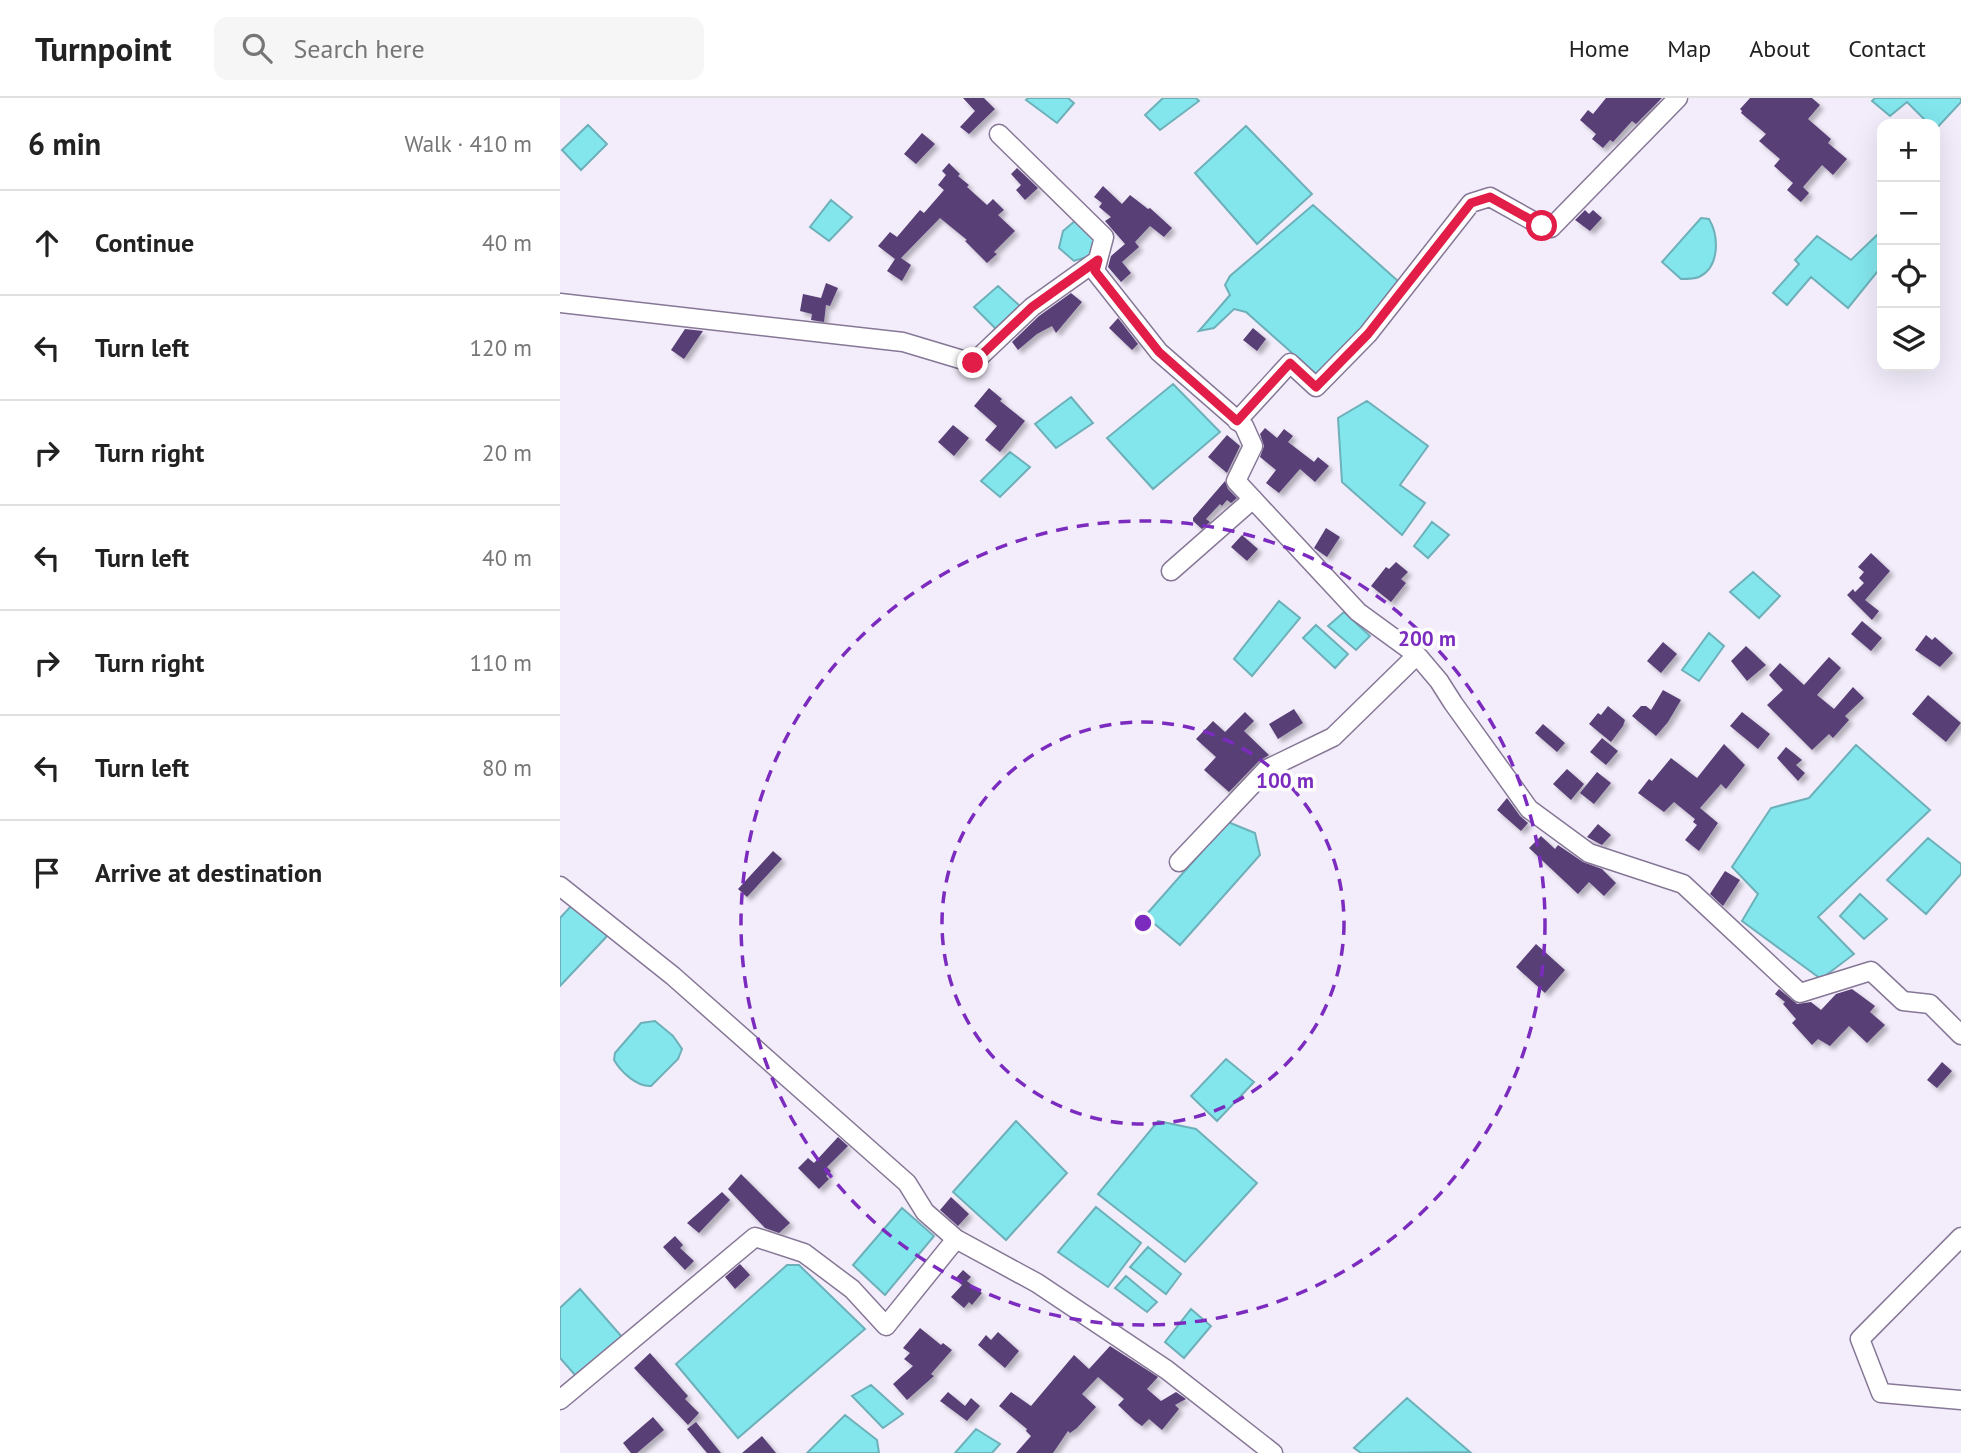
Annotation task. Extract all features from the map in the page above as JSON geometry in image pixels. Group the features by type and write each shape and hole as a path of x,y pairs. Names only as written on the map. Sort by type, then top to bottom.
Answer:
{"street":[{"path":"1237,421 1290,363 1316,387 1368,334 1471,203 1490,197 1542,226 1551,228 1678,98"},
{"path":"999,134 1104,237 1095,271 1159,352 1244,426 1252,446 1236,481 1358,612 1417,655 1439,681 1529,809 1588,853 1683,884 1800,992 1871,971 1903,1001 1930,1004 1961,1035"},
{"path":"560,303 904,342 973,363 1032,307 1098,260"},
{"path":"1171,571 1253,499"},
{"path":"1179,862 1267,769 1333,737 1417,655"},
{"path":"560,886 673,976 907,1183 925,1212 956,1239 1059,1297 1167,1370 1273,1453"},
{"path":"560,1400 755,1237 804,1253 852,1289 886,1326 956,1239"},
{"path":"1961,1237 1860,1339 1881,1393 1961,1400"}],"water":[{"path":"1068,98 1074,103 1057,123 1026,100"},
{"path":"1163,98 1196,98 1199,101 1160,130 1145,115"},
{"path":"1875,98 1961,98 1961,102 1940,125 1940,119 1924,119 1907,102 1890,116 1872,101"},
{"path":"588,125 607,144 581,170 562,150"},
{"path":"1246,126 1312,194 1257,244 1195,173"},
{"path":"831,200 852,217 829,241 810,227"},
{"path":"1313,205 1399,282 1376,318 1317,375 1246,312 1234,309 1214,328 1199,331 1230,295 1225,285 1230,276"},
{"path":"1701,218 1709,219 1715,234 1714,259 1706,272 1699,277 1681,279 1662,262"},
{"path":"1076,220 1097,238 1090,256 1074,261 1059,248 1063,231"},
{"path":"1877,235 1877,272 1848,308 1811,277 1787,305 1773,293 1799,264 1795,260 1817,236 1851,260"},
{"path":"998,286 1021,307 997,330 974,307"},
{"path":"1173,384 1220,432 1153,489 1107,438"},
{"path":"1071,397 1093,423 1056,448 1035,424"},
{"path":"1367,401 1428,446 1400,485 1425,503 1402,535 1342,482 1338,418"},
{"path":"1010,452 1030,467 1000,497 981,481"},
{"path":"1432,522 1449,535 1428,558 1414,546"},
{"path":"1753,572 1780,596 1759,618 1730,592"},
{"path":"1279,601 1300,618 1252,676 1234,659"},
{"path":"1344,612 1370,636 1356,650 1328,626"},
{"path":"1316,625 1348,654 1335,668 1303,638"},
{"path":"1709,633 1724,646 1699,681 1682,670"},
{"path":"1856,745 1930,810 1818,917 1854,954 1821,979 1742,921 1758,894 1732,867 1771,808 1809,798"},
{"path":"1228,822 1255,833 1260,855 1180,945 1145,916"},
{"path":"1928,838 1961,864 1961,874 1926,914 1887,880"},
{"path":"1860,894 1887,919 1864,939 1840,916"},
{"path":"572,905 609,934 560,986 560,918"},
{"path":"655,1021 673,1036 682,1049 678,1059 651,1086 646,1086 630,1078 614,1060 615,1053 641,1023"},
{"path":"1226,1059 1254,1082 1217,1121 1191,1096"},
{"path":"1016,1121 1067,1173 1006,1240 953,1192"},
{"path":"1158,1121 1196,1129 1257,1183 1185,1262 1098,1194"},
{"path":"1096,1207 1141,1243 1108,1287 1058,1252"},
{"path":"902,1208 934,1236 885,1295 853,1265"},
{"path":"1148,1247 1181,1274 1166,1294 1130,1267"},
{"path":"787,1265 799,1265 865,1329 738,1438 676,1364"},
{"path":"1126,1276 1157,1302 1147,1312 1115,1288"},
{"path":"580,1289 622,1337 576,1376 560,1358 560,1308"},
{"path":"1191,1309 1211,1326 1184,1358 1165,1342"},
{"path":"871,1385 903,1414 883,1428 852,1396"},
{"path":"1407,1398 1470,1452 1361,1453 1354,1448"},
{"path":"845,1415 877,1440 879,1453 807,1453"},
{"path":"976,1429 1000,1444 992,1453 955,1453"}],"building":[{"path":"963,98 984,98 995,109 969,134 960,127 975,111"},
{"path":"1606,98 1662,98 1636,124 1632,121 1613,142 1610,140 1603,148 1592,139 1596,134 1580,120 1588,110 1593,114"},
{"path":"1750,98 1812,98 1820,105 1808,119 1831,139 1828,143 1847,159 1833,175 1822,165 1803,187 1809,193 1801,202 1787,190 1793,183 1774,166 1780,159 1759,141 1766,134 1741,113 1740,109"},
{"path":"922,133 935,144 916,164 904,154"},
{"path":"949,163 969,185 967,187 987,205 993,199 1004,210 998,215 1015,231 987,263 965,241 967,240 940,218 901,258 911,265 902,281 887,271 895,259 878,246 890,232 897,237 920,210 924,213 944,190 938,185 946,175 942,171"},
{"path":"1017,168 1038,188 1025,200 1016,190 1021,185 1011,174"},
{"path":"1103,186 1122,204 1130,195 1150,208 1172,228 1164,237 1150,226 1135,242 1139,247 1122,262 1131,273 1121,282 1108,267 1111,256 1125,244 1105,221 1111,217 1099,207 1102,203 1094,197"},
{"path":"1585,210 1589,214 1593,210 1602,218 1590,231 1575,220"},
{"path":"826,283 838,288 830,306 826,305 824,322 811,320 812,314 800,311 803,294 821,298"},
{"path":"1071,293 1082,302 1056,333 1052,326 1037,334 1018,350 1012,342 1039,316"},
{"path":"1118,318 1138,344 1132,350 1109,328"},
{"path":"1253,328 1266,339 1257,351 1243,340"},
{"path":"685,329 703,331 684,359 671,350"},
{"path":"989,388 1002,399 1000,401 1025,421 1000,452 985,440 997,426 974,406"},
{"path":"953,425 969,438 954,456 938,442"},
{"path":"1265,428 1277,438 1284,429 1293,436 1288,442 1314,462 1318,457 1329,466 1315,482 1300,469 1279,493 1266,483 1276,470 1260,457 1264,446 1260,434"},
{"path":"1227,435 1240,446 1227,473 1208,457"},
{"path":"1225,481 1228,489 1237,498 1231,503 1227,500 1222,506 1220,504 1206,519 1210,522 1202,529 1193,518"},
{"path":"1326,528 1340,537 1327,557 1314,548"},
{"path":"1242,535 1258,549 1247,561 1231,547"},
{"path":"1871,553 1890,571 1865,600 1879,611 1872,620 1847,595 1853,589 1855,592 1864,583 1859,578 1864,572 1858,567"},
{"path":"1396,562 1408,572 1401,579 1406,583 1391,602 1371,586 1386,567 1389,569"},
{"path":"1862,621 1882,638 1871,651 1851,634"},
{"path":"1926,635 1932,640 1935,637 1953,653 1940,667 1915,650"},
{"path":"1663,642 1677,654 1661,673 1647,661"},
{"path":"1746,646 1766,665 1747,681 1731,661"},
{"path":"1829,657 1841,668 1817,695 1834,709 1853,687 1864,698 1845,716 1849,720 1833,738 1829,734 1812,750 1767,705 1783,690 1769,675 1780,663 1804,685"},
{"path":"1663,690 1681,700 1656,736 1632,716 1641,706 1651,710"},
{"path":"1928,695 1961,723 1946,742 1912,714"},
{"path":"1608,706 1625,720 1611,742 1589,724"},
{"path":"1294,709 1303,723 1278,739 1269,724"},
{"path":"1245,712 1254,721 1244,731 1269,755 1259,761 1229,792 1204,770 1216,757 1196,739 1213,721 1225,732"},
{"path":"1742,712 1770,734 1758,749 1730,726"},
{"path":"1543,724 1565,743 1557,752 1535,733"},
{"path":"1602,738 1618,751 1606,765 1590,752"},
{"path":"1724,744 1745,765 1726,789 1721,784 1700,808 1718,823 1699,851 1685,840 1697,825 1693,822 1695,819 1674,802 1664,812 1638,793 1671,758 1697,778"},
{"path":"1786,747 1802,760 1796,765 1805,773 1798,781 1777,758"},
{"path":"1567,769 1584,784 1571,800 1553,784"},
{"path":"1597,772 1611,783 1594,804 1580,793"},
{"path":"1507,798 1528,823 1521,831 1497,810"},
{"path":"1598,824 1611,835 1602,845 1587,837"},
{"path":"1541,836 1555,849 1558,845 1583,862 1602,869 1616,883 1604,896 1589,882 1578,894 1529,848"},
{"path":"773,851 782,859 747,897 738,889"},
{"path":"1725,871 1740,880 1723,906 1710,894"},
{"path":"1536,944 1565,970 1545,993 1516,967"},
{"path":"1779,989 1797,1004 1811,1002 1821,1010 1836,994 1852,989 1875,1006 1870,1012 1885,1025 1867,1043 1849,1026 1830,1046 1818,1039 1812,1045 1792,1023 1796,1019 1783,1004 1785,1002 1775,994"},
{"path":"1942,1062 1952,1071 1937,1088 1927,1080"},
{"path":"838,1137 848,1146 827,1167 831,1171 826,1176 829,1179 819,1189 798,1168 808,1158 814,1163"},
{"path":"741,1174 790,1223 779,1233 765,1228 728,1189"},
{"path":"722,1192 730,1200 699,1233 687,1223"},
{"path":"951,1197 969,1214 958,1226 940,1210"},
{"path":"675,1236 683,1245 680,1248 694,1261 685,1270 663,1247"},
{"path":"740,1264 750,1275 735,1289 725,1277"},
{"path":"963,1270 971,1277 967,1281 982,1293 972,1305 969,1302 964,1308 951,1297 962,1285 955,1279"},
{"path":"920,1328 941,1345 943,1343 952,1350 931,1374 934,1376 907,1400 893,1384 913,1366 904,1359 910,1353 903,1348"},
{"path":"998,1332 1019,1351 1005,1368 978,1345 986,1335 991,1340"},
{"path":"1110,1346 1158,1377 1147,1389 1161,1401 1176,1392 1186,1399 1175,1405 1179,1409 1162,1430 1149,1419 1142,1426 1135,1421 1118,1405 1124,1399 1098,1377 1082,1394 1096,1407 1077,1428 1070,1433 1068,1431 1053,1453 1016,1453 1031,1436 1027,1429 999,1406 1011,1392 1031,1406 1074,1355 1089,1369"},
{"path":"650,1353 688,1396 685,1399 699,1413 688,1425 634,1368"},
{"path":"948,1392 965,1406 971,1398 980,1406 967,1421 940,1401"},
{"path":"653,1417 664,1430 637,1453 631,1453 623,1443"},
{"path":"696,1422 721,1453 707,1453 687,1429"},
{"path":"762,1436 776,1453 742,1453"}],"route":[{"path":"973,363 1032,307 1098,260 1095,271 1159,352 1237,421 1290,363 1316,387 1368,334 1471,203 1490,197 1542,226"}]}
